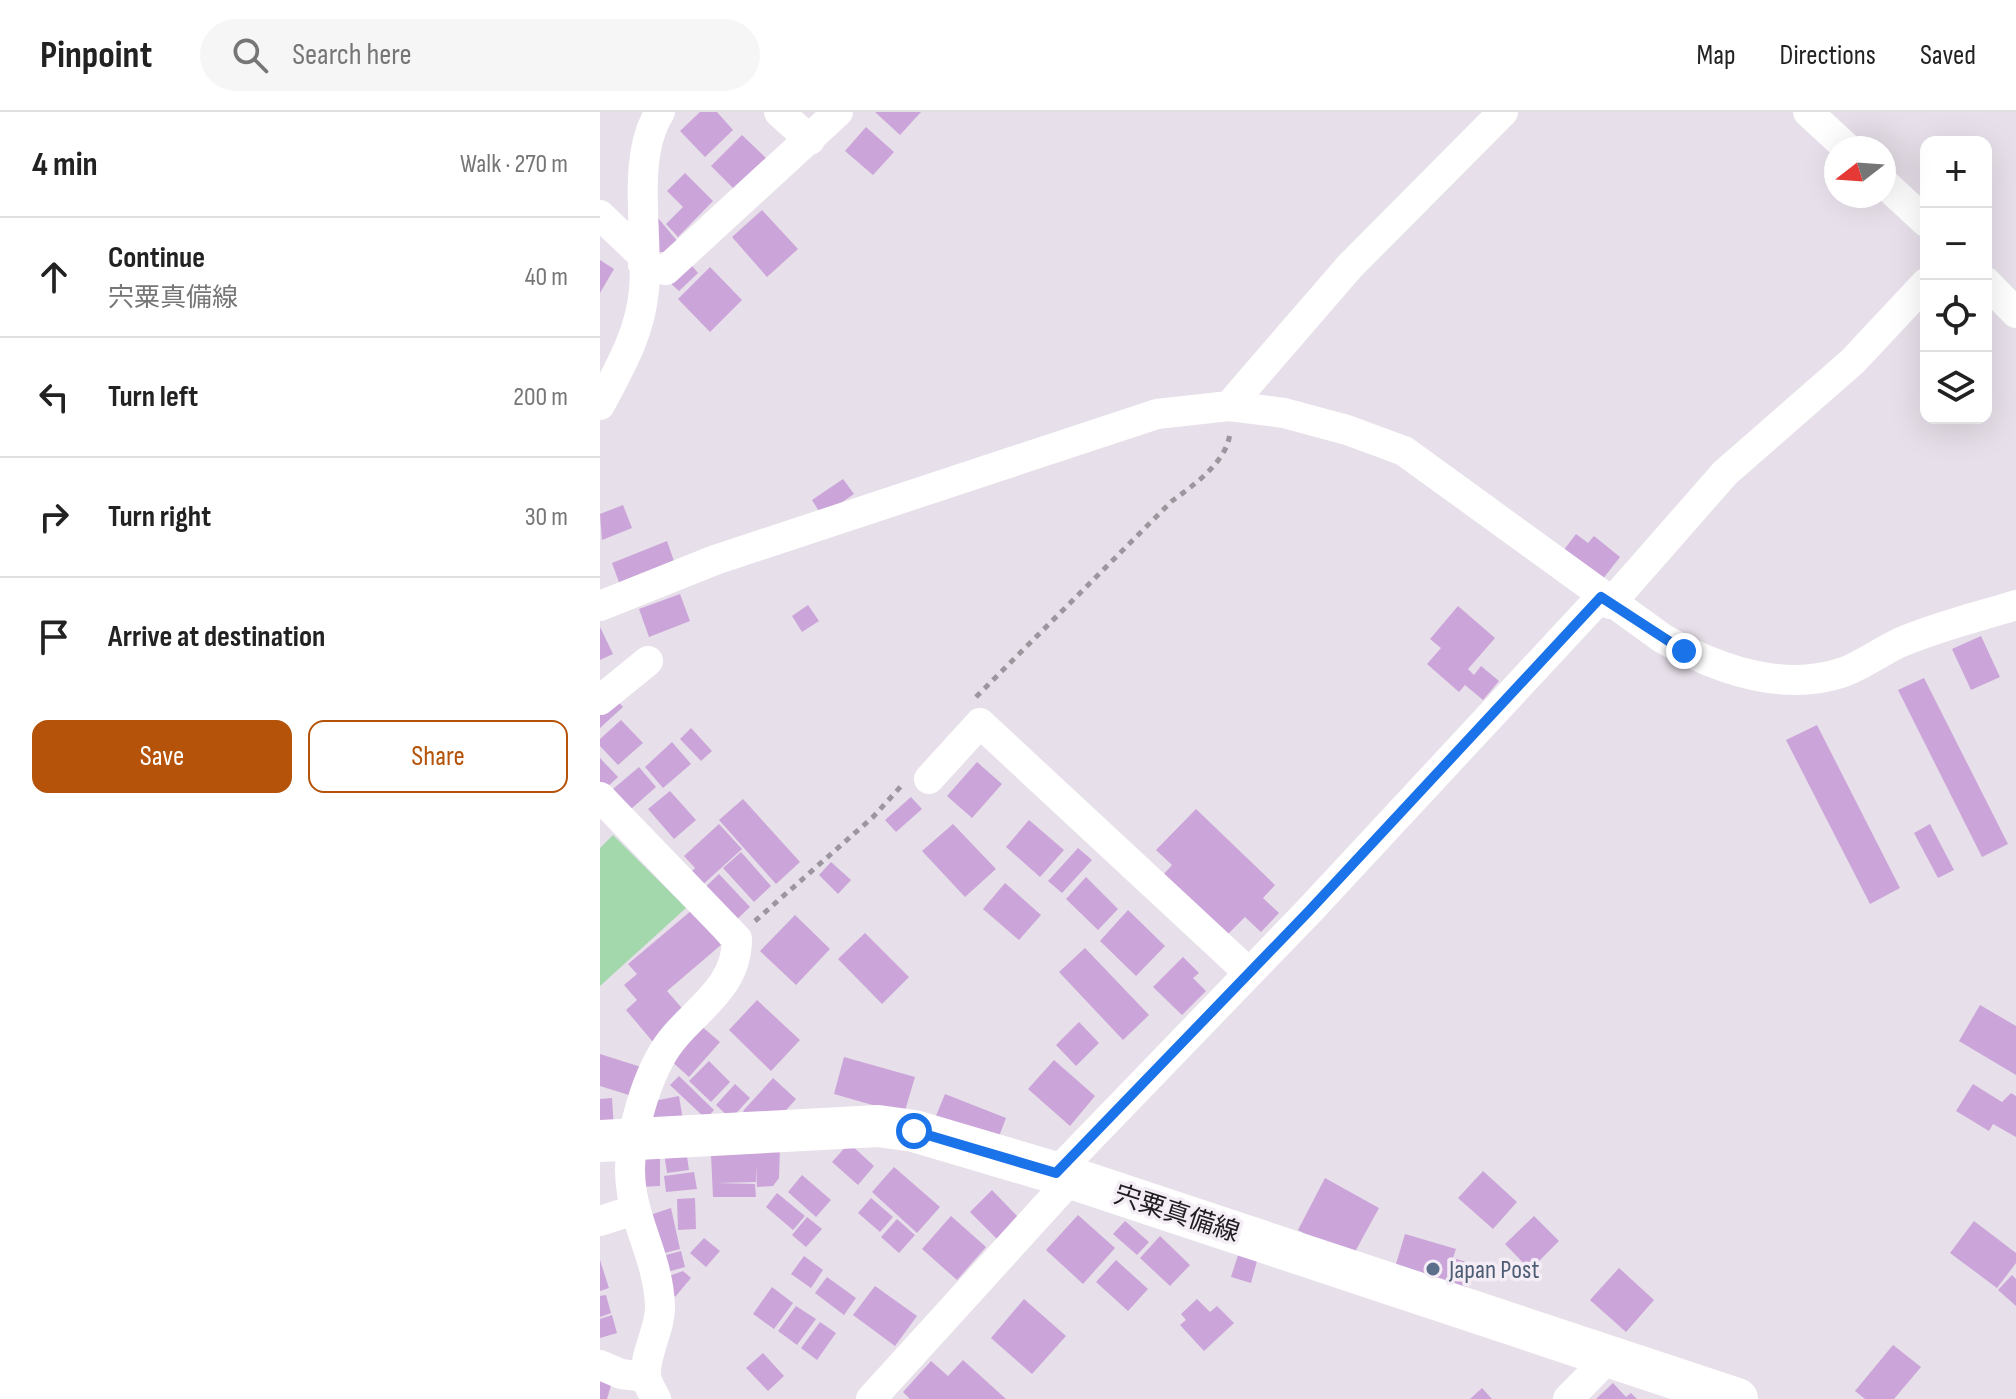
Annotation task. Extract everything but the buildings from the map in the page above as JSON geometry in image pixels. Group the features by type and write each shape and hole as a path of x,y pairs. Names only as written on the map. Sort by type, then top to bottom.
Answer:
{"main road":[{"name":"宍粟真備線","path":"616,1141 878,1126 914,1131 1064,1176 1737,1399"}],"street":[{"path":"600,405 636,337 644,288 644,159 649,132 660,112"},
{"path":"779,112 810,140"},
{"path":"600,215 643,260 666,270 838,112"},
{"path":"1229,412 1350,266 1503,112"},
{"path":"1808,112 1834,136"},
{"path":"1896,194 1920,216"},
{"path":"1992,288 2016,313"},
{"path":"871,1399 1064,1176 1248,972 1725,473 1853,361 1920,289"},
{"path":"600,606 715,560 1157,414 1229,412 1284,413 1347,430 1404,451 1599,603 1684,651 1743,672 1786,681 1807,681 1847,671 1900,643 2016,605"},
{"path":"600,700 648,661"},
{"path":"918,780 980,723 1248,972"},
{"path":"600,797 737,939 737,957 730,974 707,1006 660,1056 616,1141 657,1280 660,1308 651,1388 600,1365"},
{"path":"600,1221 634,1210"},
{"path":"1568,1399 1609,1357"}],"path":[{"path":"973,700 1024,646 1218,459 1229,446 1229,412"},
{"path":"737,939 775,901 918,780"}],"green space":[{"path":"613,835 686,908 600,986 600,848"}],"place":[{"name":"Japan Post","path":"1433,1269"}],"route":[{"path":"914,1131 1056,1173 1309,911 1601,597 1684,651"}]}
